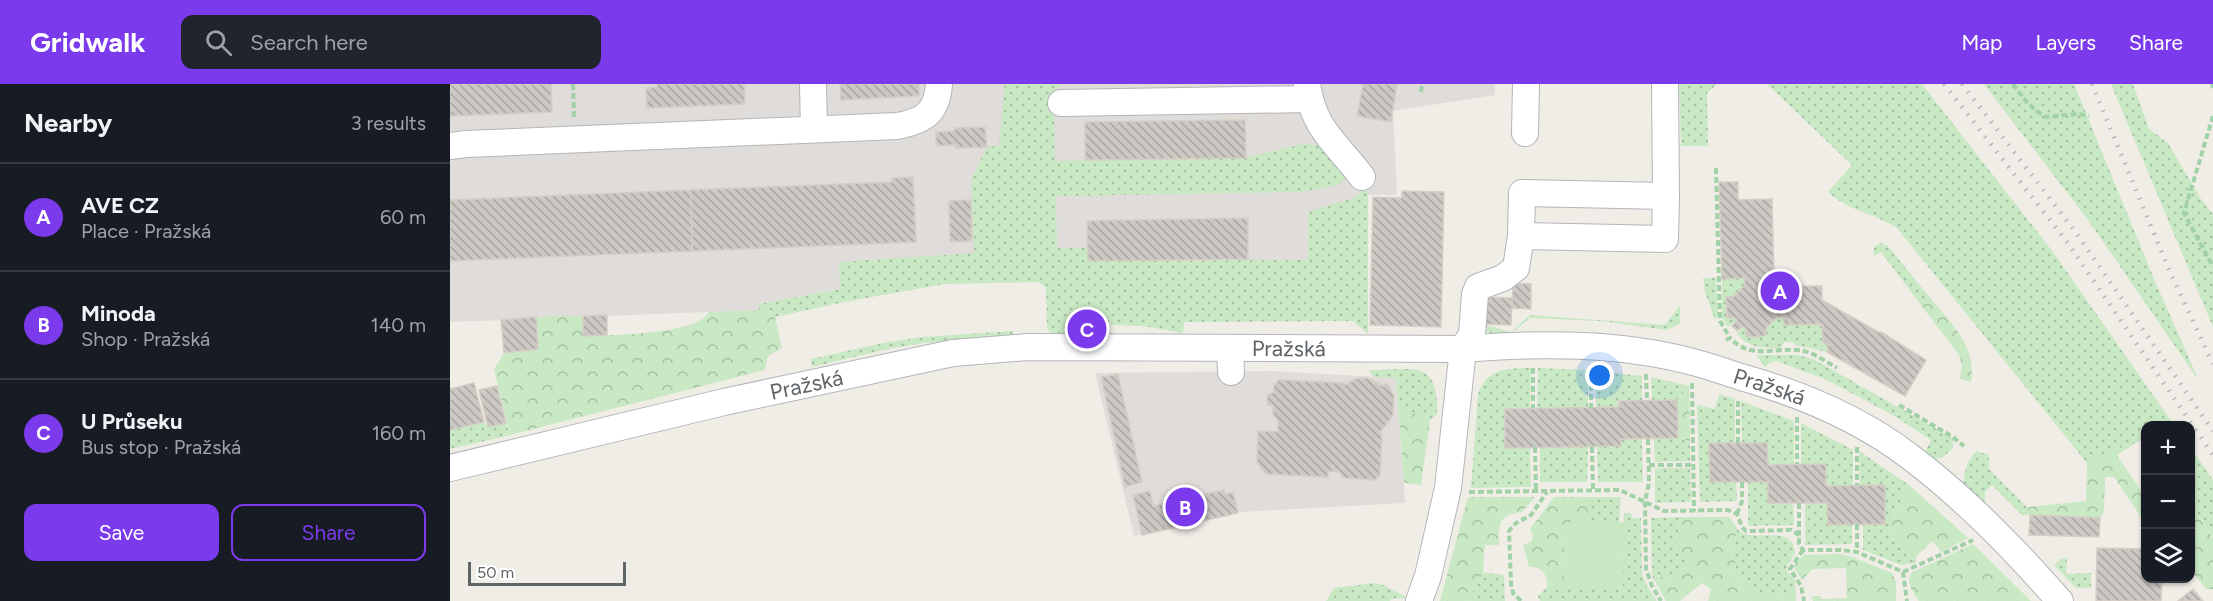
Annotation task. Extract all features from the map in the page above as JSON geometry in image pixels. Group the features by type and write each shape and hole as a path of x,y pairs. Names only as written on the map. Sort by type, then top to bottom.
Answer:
{"street":[{"path":"813,84 814,129"},
{"path":"450,146 575,138 897,126 923,118 932,109 937,99 939,84"},
{"path":"1526,84 1526,134"},
{"path":"1521,236 1665,239 1665,84"},
{"path":"1061,103 1308,91 1317,122 1362,177"},
{"path":"1419,601 1428,576 1448,488 1462,349 1472,334 1476,290 1478,287 1503,278 1516,268 1521,236 1522,193 1666,196"},
{"name":"Pražská","path":"450,468 724,402 953,353 1028,347 1230,360 1522,345 1566,345 1617,349 1695,362 1786,390 1829,408 1869,429 1909,455 1992,528 2060,601"}],"path":[{"path":"573,84 575,138"},
{"path":"1421,92 1422,84"},
{"path":"2013,84 2028,104 2045,117 2078,114 2090,116"},
{"path":"2213,116 2184,213 2213,267"},
{"path":"1716,168 1720,321 1728,339 1745,350 1800,350 1837,368"},
{"path":"1533,365 1533,408"},
{"path":"1591,366 1591,408"},
{"path":"1646,373 1647,400"},
{"path":"1692,382 1694,511"},
{"path":"1738,394 1738,443"},
{"path":"1899,405 1964,446"},
{"path":"1797,417 1797,464"},
{"path":"1648,439 1649,483 1645,501 1647,569 1652,586 1662,601"},
{"path":"1535,447 1536,491"},
{"path":"1592,447 1593,490"},
{"path":"1857,447 1857,485"},
{"path":"1649,465 1693,465"},
{"path":"1742,482 1742,501 1737,514 1746,531 1791,530 1799,535"},
{"path":"1465,492 1620,490 1664,511 1728,510 1737,514"},
{"path":"1521,601 1513,593 1511,584 1509,531 1516,523 1531,515 1547,491"},
{"path":"1799,503 1799,544 1803,550"},
{"path":"1857,524 1857,552"},
{"path":"1803,550 1857,552 1903,572 1973,540"},
{"path":"1803,550 1790,569 1801,586 1804,601"},
{"path":"1903,572 1907,601"}],"shaded area":[{"path":"450,84 1495,84 1495,95 1393,111 1397,195 1368,195 1368,277 932,271 759,304 759,310 450,322"},
{"path":"1268,371 1396,378 1405,503 1240,512 1134,536 1095,373"}],"green space":[{"path":"1005,84 1061,84 1054,94 1055,161 1246,158 1303,144 1326,146 1349,178 1337,185 1300,192 1056,196 1057,248 1087,248 1088,261 1308,260 1308,212 1354,198 1364,188 1368,195 1368,334 1353,321 1184,322 1183,333 1143,326 1096,322 1095,326 1081,325 1080,332 1058,336 1047,329 1046,288 1038,282 944,284 775,317 759,310 759,304 840,289 839,262 974,253 971,180 987,147 999,146"},
{"path":"1679,84 1717,84 1707,93 1708,146 1681,146"},
{"path":"1767,84 1922,84 2053,252 2171,421 2141,421 2141,439 2087,463 1897,228 1844,204 1828,192 1852,165"},
{"path":"1984,84 2074,84 2154,279 2199,381 2091,224"},
{"path":"2111,84 2133,84 2149,129 2168,143 2201,199 2213,214 2213,327"},
{"path":"1880,243 1887,245 1931,299 1921,305 1881,252 1874,256 1874,247"},
{"path":"1703,278 1716,278 1718,315 1715,320 1705,292"},
{"path":"1744,278 1745,285 1733,297 1726,298 1727,317 1734,317 1737,320 1728,327 1722,318 1722,279"},
{"path":"1931,299 1967,347 1972,369 1971,382 1960,379 1962,366 1959,355 1921,305"},
{"path":"1680,305 1680,324 1666,330 1601,321 1530,318 1510,333 1500,335 1486,332 1482,324 1511,332 1530,315 1665,325"},
{"path":"759,310 775,317 782,348 768,356 765,370 510,435 494,369 504,353 538,349 536,317 583,316 584,336 596,336 671,329 701,320 709,312"},
{"path":"1777,317 1822,324 1828,345 1827,352 1795,345 1793,342 1784,342 1781,348 1757,347 1747,343 1737,334 1743,326 1746,329 1746,336 1766,335 1766,328"},
{"path":"1013,331 1013,339 924,343 812,367 811,359 883,343 922,337"},
{"path":"1756,355 1798,355 1815,360 1954,439 1952,449 1942,458 1931,459 1925,452 1931,440 1893,415 1827,380 1777,361 1765,367"},
{"path":"1531,368 1530,408 1505,409 1505,448 1530,447 1531,487 1471,488 1478,395 1481,386 1498,372"},
{"path":"1538,368 1588,370 1588,408 1537,408"},
{"path":"1410,369 1428,375 1436,396 1437,414 1430,420 1398,406 1396,378 1373,377 1369,370"},
{"path":"1595,371 1642,376 1642,400 1619,401 1619,407 1596,408"},
{"path":"1651,377 1689,386 1677,400 1652,400"},
{"path":"1689,386 1690,441 1678,438 1677,400"},
{"path":"1719,394 1735,399 1735,443 1709,443 1710,482 1736,482 1737,501 1700,502 1697,405 1715,409"},
{"path":"1741,401 1794,421 1794,464 1768,465 1767,443 1742,443"},
{"path":"1398,406 1430,420 1421,485 1404,483"},
{"path":"484,422 488,427 506,423 510,435 450,449 450,430"},
{"path":"1801,423 1853,450 1853,485 1826,486 1826,464 1801,464"},
{"path":"1678,438 1690,441 1690,461 1655,462 1654,439"},
{"path":"1621,439 1642,439 1643,482 1598,482 1597,446 1620,446"},
{"path":"2141,439 2117,455 2141,491 2141,517 2114,477 2105,477 2104,512 2100,518 2030,515 2027,507 2086,501 2087,463"},
{"path":"1540,447 1588,447 1587,482 1540,482"},
{"path":"1859,451 1909,485 1892,519 1890,537 1915,563 1901,565 1863,550 1863,524 1885,524 1885,486 1860,485"},
{"path":"1977,451 1989,455 1989,469 2027,507 2030,515 2022,515 1992,485 1985,492 1985,508 1964,485 1967,466"},
{"path":"2195,454 2213,480 2213,537 2195,511"},
{"path":"1655,468 1690,468 1691,502 1655,503"},
{"path":"1748,482 1768,482 1769,503 1793,503 1794,525 1748,526"},
{"path":"1909,485 1968,538 1941,552 1933,541 1917,555 1915,563 1890,537 1892,519"},
{"path":"1468,497 1535,497 1522,512 1508,515 1501,521 1499,545 1485,545 1483,573 1468,601 1440,601"},
{"path":"1554,497 1588,497 1588,522 1565,522 1564,587 1547,587 1546,578 1541,569 1529,567 1523,545 1531,542 1533,535 1530,529"},
{"path":"1588,497 1621,497 1619,522 1588,522"},
{"path":"1805,503 1827,503 1828,524 1852,524 1852,544 1805,545"},
{"path":"2195,511 2213,538 2213,589 2206,589 2195,575"},
{"path":"1624,513 1631,513 1632,518 1641,518 1642,574 1657,601 1540,601 1538,596 1547,587 1623,587"},
{"path":"1680,517 1676,548 1688,562 1679,578 1652,576 1651,518"},
{"path":"1680,517 1729,517 1737,528 1732,558 1736,563 1735,576 1751,592 1796,596 1796,601 1708,601 1711,589 1702,583 1680,601 1666,601 1652,576 1679,578 1688,562 1676,548"},
{"path":"1565,522 1624,522 1623,587 1564,587"},
{"path":"1737,528 1752,535 1780,536 1793,543 1795,553 1786,570 1795,580 1796,596 1751,592 1735,575 1736,563 1732,558"},
{"path":"1973,544 2031,601 1919,601 1912,591 1909,580 1912,572"},
{"path":"1804,555 1850,556 1892,573 1896,582 1896,601 1813,601 1812,596 1821,596 1821,599 1847,598 1846,568 1812,569 1802,580 1793,566"},
{"path":"2067,558 2066,574 2091,573 2091,588 2076,588 2054,565 2061,559"},
{"path":"1483,573 1504,576 1505,601 1468,601"},
{"path":"1374,583 1383,585 1408,598 1391,599 1390,601 1326,601 1334,588"}],"building":[{"path":"450,84 551,84 552,112 450,116"},
{"path":"657,84 744,84 745,104 647,108 646,88 657,87"},
{"path":"840,84 919,84 919,96 841,100"},
{"path":"1363,84 1397,84 1391,122 1357,116"},
{"path":"1245,120 1246,158 1085,160 1085,122"},
{"path":"985,127 987,147 936,146 936,132 954,131 955,128"},
{"path":"913,177 916,242 692,251 691,190 892,182 892,178"},
{"path":"1719,182 1738,182 1738,200 1772,199 1774,278 1784,286 1822,286 1822,300 1926,360 1905,396 1827,352 1828,345 1823,342 1822,324 1784,325 1784,317 1777,317 1766,328 1766,335 1758,337 1746,336 1746,329 1743,326 1737,331 1732,326 1737,320 1734,317 1727,318 1726,297 1733,297 1745,285 1744,278 1722,279"},
{"path":"691,190 692,251 450,261 450,200"},
{"path":"1402,191 1444,192 1441,327 1370,325 1373,197 1402,198"},
{"path":"971,200 972,241 950,242 949,201"},
{"path":"1248,218 1248,259 1088,261 1087,221"},
{"path":"1513,283 1531,284 1531,309 1512,308"},
{"path":"1486,297 1512,298 1511,325 1485,324"},
{"path":"607,315 607,335 583,336 583,316"},
{"path":"536,317 538,349 504,353 501,320"},
{"path":"1118,374 1142,482 1125,487 1101,377"},
{"path":"1367,378 1383,386 1387,383 1394,396 1393,416 1380,432 1382,435 1380,475 1375,480 1344,478 1339,472 1328,471 1328,477 1266,474 1257,463 1258,431 1278,432 1278,420 1273,415 1273,406 1268,405 1267,401 1268,395 1274,392 1274,385 1279,380 1343,383 1345,385 1355,379"},
{"path":"474,383 484,422 450,430 450,389"},
{"path":"497,386 506,423 488,427 479,390"},
{"path":"1677,400 1678,438 1621,439 1621,446 1505,448 1505,409 1619,407 1619,401"},
{"path":"1709,443 1767,443 1768,465 1826,464 1826,486 1885,485 1885,524 1828,525 1827,503 1768,503 1768,482 1710,482"},
{"path":"1224,490 1225,494 1233,492 1238,513 1142,535 1133,495 1150,491 1153,506"},
{"path":"2030,515 2100,518 2099,537 2029,535"},
{"path":"2097,548 2141,549 2141,583 2162,583 2161,601 2096,601"},
{"path":"2193,589 2203,601 2178,601"}],"railway":[{"path":"1944,84 2067,242 2213,455"},
{"path":"1962,84 2077,234 2213,431"},
{"path":"2092,84 2170,272 2213,364"}],"place":[{"name":"AVE CZ","path":"1780,291"},
{"name":"U Průseku","path":"1087,329"},
{"name":"Minoda","path":"1185,507"}]}
